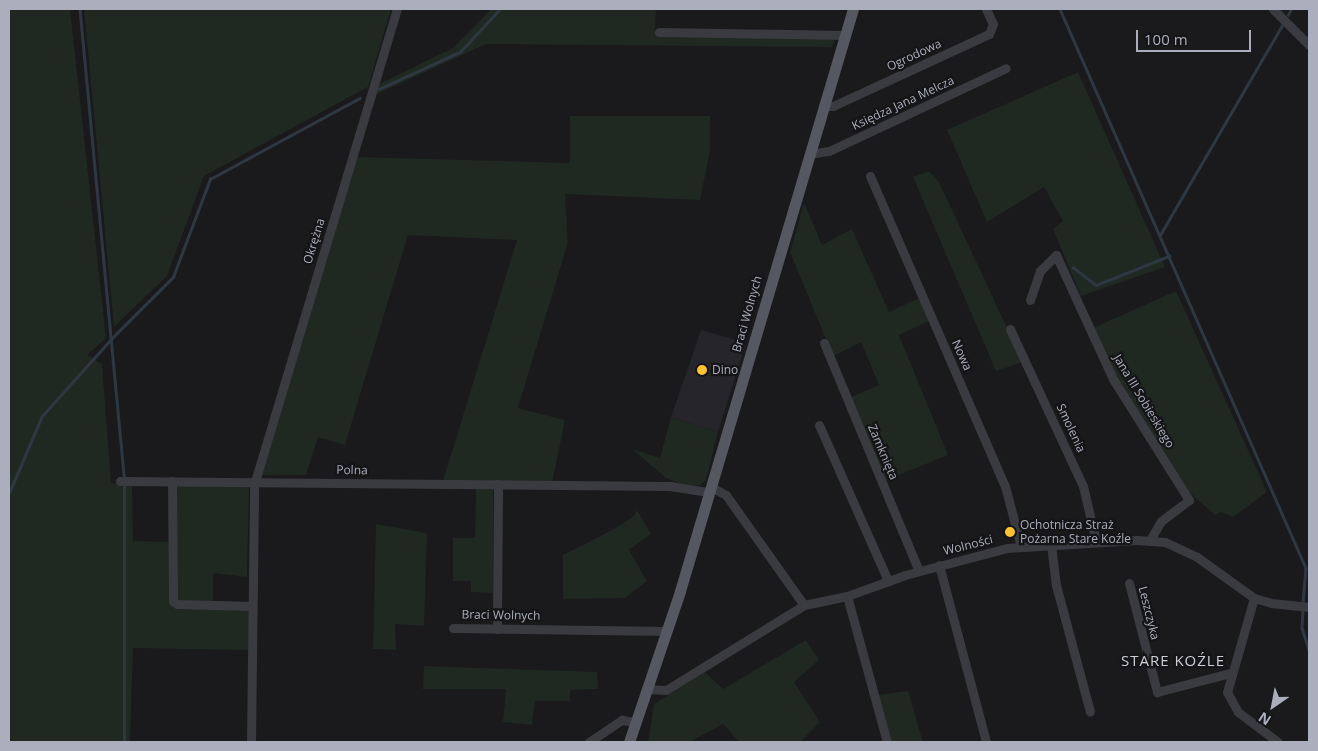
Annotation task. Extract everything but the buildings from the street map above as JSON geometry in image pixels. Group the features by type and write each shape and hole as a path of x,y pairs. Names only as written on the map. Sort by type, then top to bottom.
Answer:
{"main road":[{"name":"Braci Wolnych","path":"629,742 667,631 853,9"}],"street":[{"name":"Okrężna","path":"256,480 397,9"},
{"name":"Ogrodowa","path":"823,106 833,106 988,34 993,24 986,9"},
{"path":"1273,9 1309,45"},
{"path":"659,32 845,35"},
{"name":"Księdza Jana Melcza","path":"809,154 828,151 1006,68"},
{"name":"Nowa","path":"870,176 1005,486 1022,547"},
{"name":"Jana III Sobieskiego","path":"1030,300 1040,272 1056,255 1113,379 1189,500 1161,521 1150,540"},
{"name":"Smolenia","path":"1010,329 1083,486 1096,542"},
{"name":"Zamknięta","path":"824,342 919,571"},
{"path":"819,426 888,581"},
{"name":"Polna","path":"123,481 256,480 670,486 710,490"},
{"path":"250,742 256,480"},
{"path":"172,481 173,601 177,604 252,606"},
{"path":"497,629 498,484"},
{"path":"710,490 726,495 804,605"},
{"name":"Wolności","path":"646,690 666,690 804,605 847,596 939,565 1022,547 1150,540 1165,542 1197,557 1254,598 1298,608 1309,607"},
{"path":"1051,545 1056,586 1090,712"},
{"path":"939,565 986,742"},
{"name":"Leszczyka","path":"1129,583 1157,692 1230,674"},
{"path":"847,596 887,742"},
{"path":"1254,598 1230,674 1227,692 1234,708 1257,729 1278,742"},
{"name":"Braci Wolnych","path":"453,628 667,631"},
{"path":"589,742 622,720 635,722"}],"shaded area":[{"path":"9,9 70,9 106,338 87,355 102,364 111,483 132,485 133,541 170,542 170,602 250,608 248,650 133,648 130,742 9,742"},
{"path":"84,9 391,9 368,87 204,176 167,276 114,327"},
{"path":"491,9 656,9 655,34 835,37 832,47 486,44 375,95 377,85 453,48"},
{"path":"1078,72 1165,267 1081,296 1053,229 1063,221 1044,187 987,222 947,130"},
{"path":"570,116 710,116 710,151 700,200 565,194 568,242 518,408 565,420 552,483 443,481 517,240 408,235 345,445 318,437 306,475 262,475 357,157 570,163"},
{"path":"929,171 939,182 1023,362 996,371 913,177"},
{"path":"804,203 822,245 852,229 889,312 919,298 929,321 899,335 948,455 886,480 851,397 879,385 861,342 833,356 790,252"},
{"path":"1176,291 1267,492 1233,517 1221,512 1215,515 1189,492 1117,377 1093,328"},
{"path":"701,330 746,343 718,432 671,417"},
{"path":"671,417 718,432 706,480 700,485 687,486 666,478 632,449 660,458"},
{"path":"177,484 244,485 249,488 247,577 213,573 213,602 177,600"},
{"path":"476,488 493,488 493,593 471,592 471,581 453,581 453,538 475,538"},
{"path":"637,510 651,534 629,550 647,581 625,598 563,599 563,555 616,528 634,516"},
{"path":"376,524 427,533 424,626 395,624 396,650 373,649"},
{"path":"806,640 819,660 794,682 820,722 800,742 739,742 723,724 689,742 648,742 654,704 705,672 723,689"},
{"path":"424,666 597,672 598,689 570,690 570,701 535,701 532,725 503,722 506,689 423,689"},
{"path":"908,691 923,742 892,742 878,695"}],"waterway":[{"path":"80,9 124,478"},
{"path":"379,89 460,52 500,9"},
{"path":"1060,9 1306,568 1303,603"},
{"path":"1288,15 1291,9"},
{"path":"1160,235 1282,25"},
{"path":"9,493 42,416 111,339 173,277 210,179 360,98"},
{"path":"1073,267 1096,285 1169,256"},
{"path":"124,484 124,742"},
{"path":"1303,609 1302,628 1309,649"}],"place":[{"name":"Dino","path":"702,370"},
{"name":"Ochotnicza Straż Pożarna Stare Koźle","path":"1010,532"}],"district":[{"name":"STARE KOŹLE","path":"1173,661"}]}
